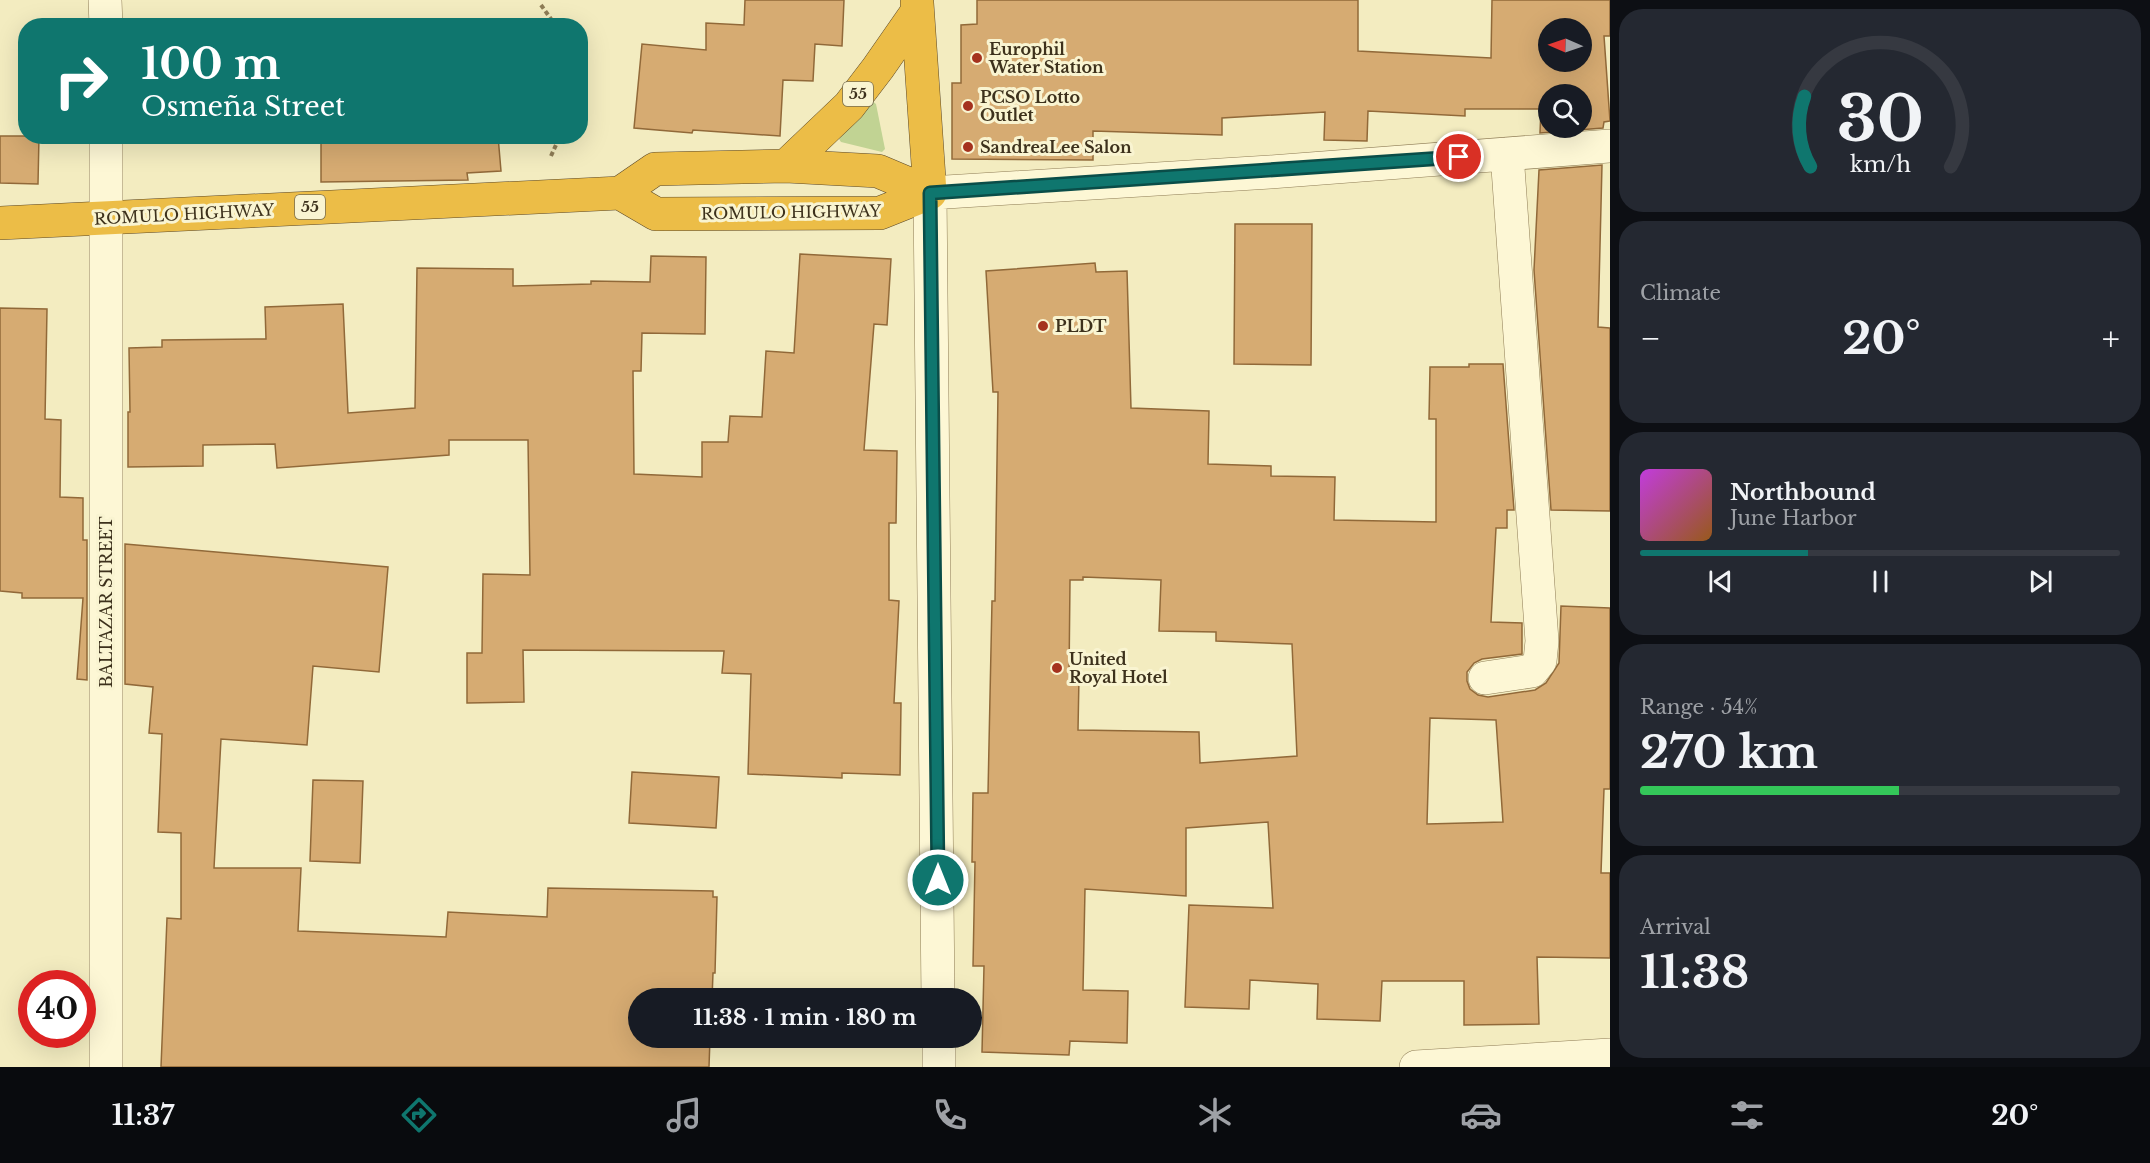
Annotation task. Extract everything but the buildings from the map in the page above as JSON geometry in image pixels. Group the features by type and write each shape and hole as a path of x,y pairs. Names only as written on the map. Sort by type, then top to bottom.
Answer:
{"highway":[{"name":"55","path":"786,166 849,106 878,69 917,6"},
{"name":"55","path":"917,6 930,193"},
{"path":"620,193 655,170 786,166 878,171 930,193"},
{"name":"ROMULO HIGHWAY","path":"0,223 620,193 656,214 880,213 930,193"}],"street":[{"path":"105,0 106,18"},
{"name":"BALTAZAR STREET","path":"106,144 106,1067"},
{"path":"938,988 930,193 1610,146"},
{"path":"1485,678 1532,671 1540,662 1542,641 1507,154"},
{"path":"939,1048 939,1067"},
{"path":"1416,1067 1610,1055"}],"path":[{"path":"541,5 550,18"}],"green space":[{"path":"872,101 876,104 885,149 882,152 841,142 839,139"}],"place":[{"name":"Europhil Water Station","path":"977,58"},
{"name":"PCSO Lotto Outlet","path":"968,106"},
{"name":"SandreaLee Salon","path":"968,147"},
{"name":"PLDT","path":"1043,326"},
{"name":"United Royal Hotel","path":"1057,668"}],"route":[{"path":"938,880 930,193 1459,157"}]}
